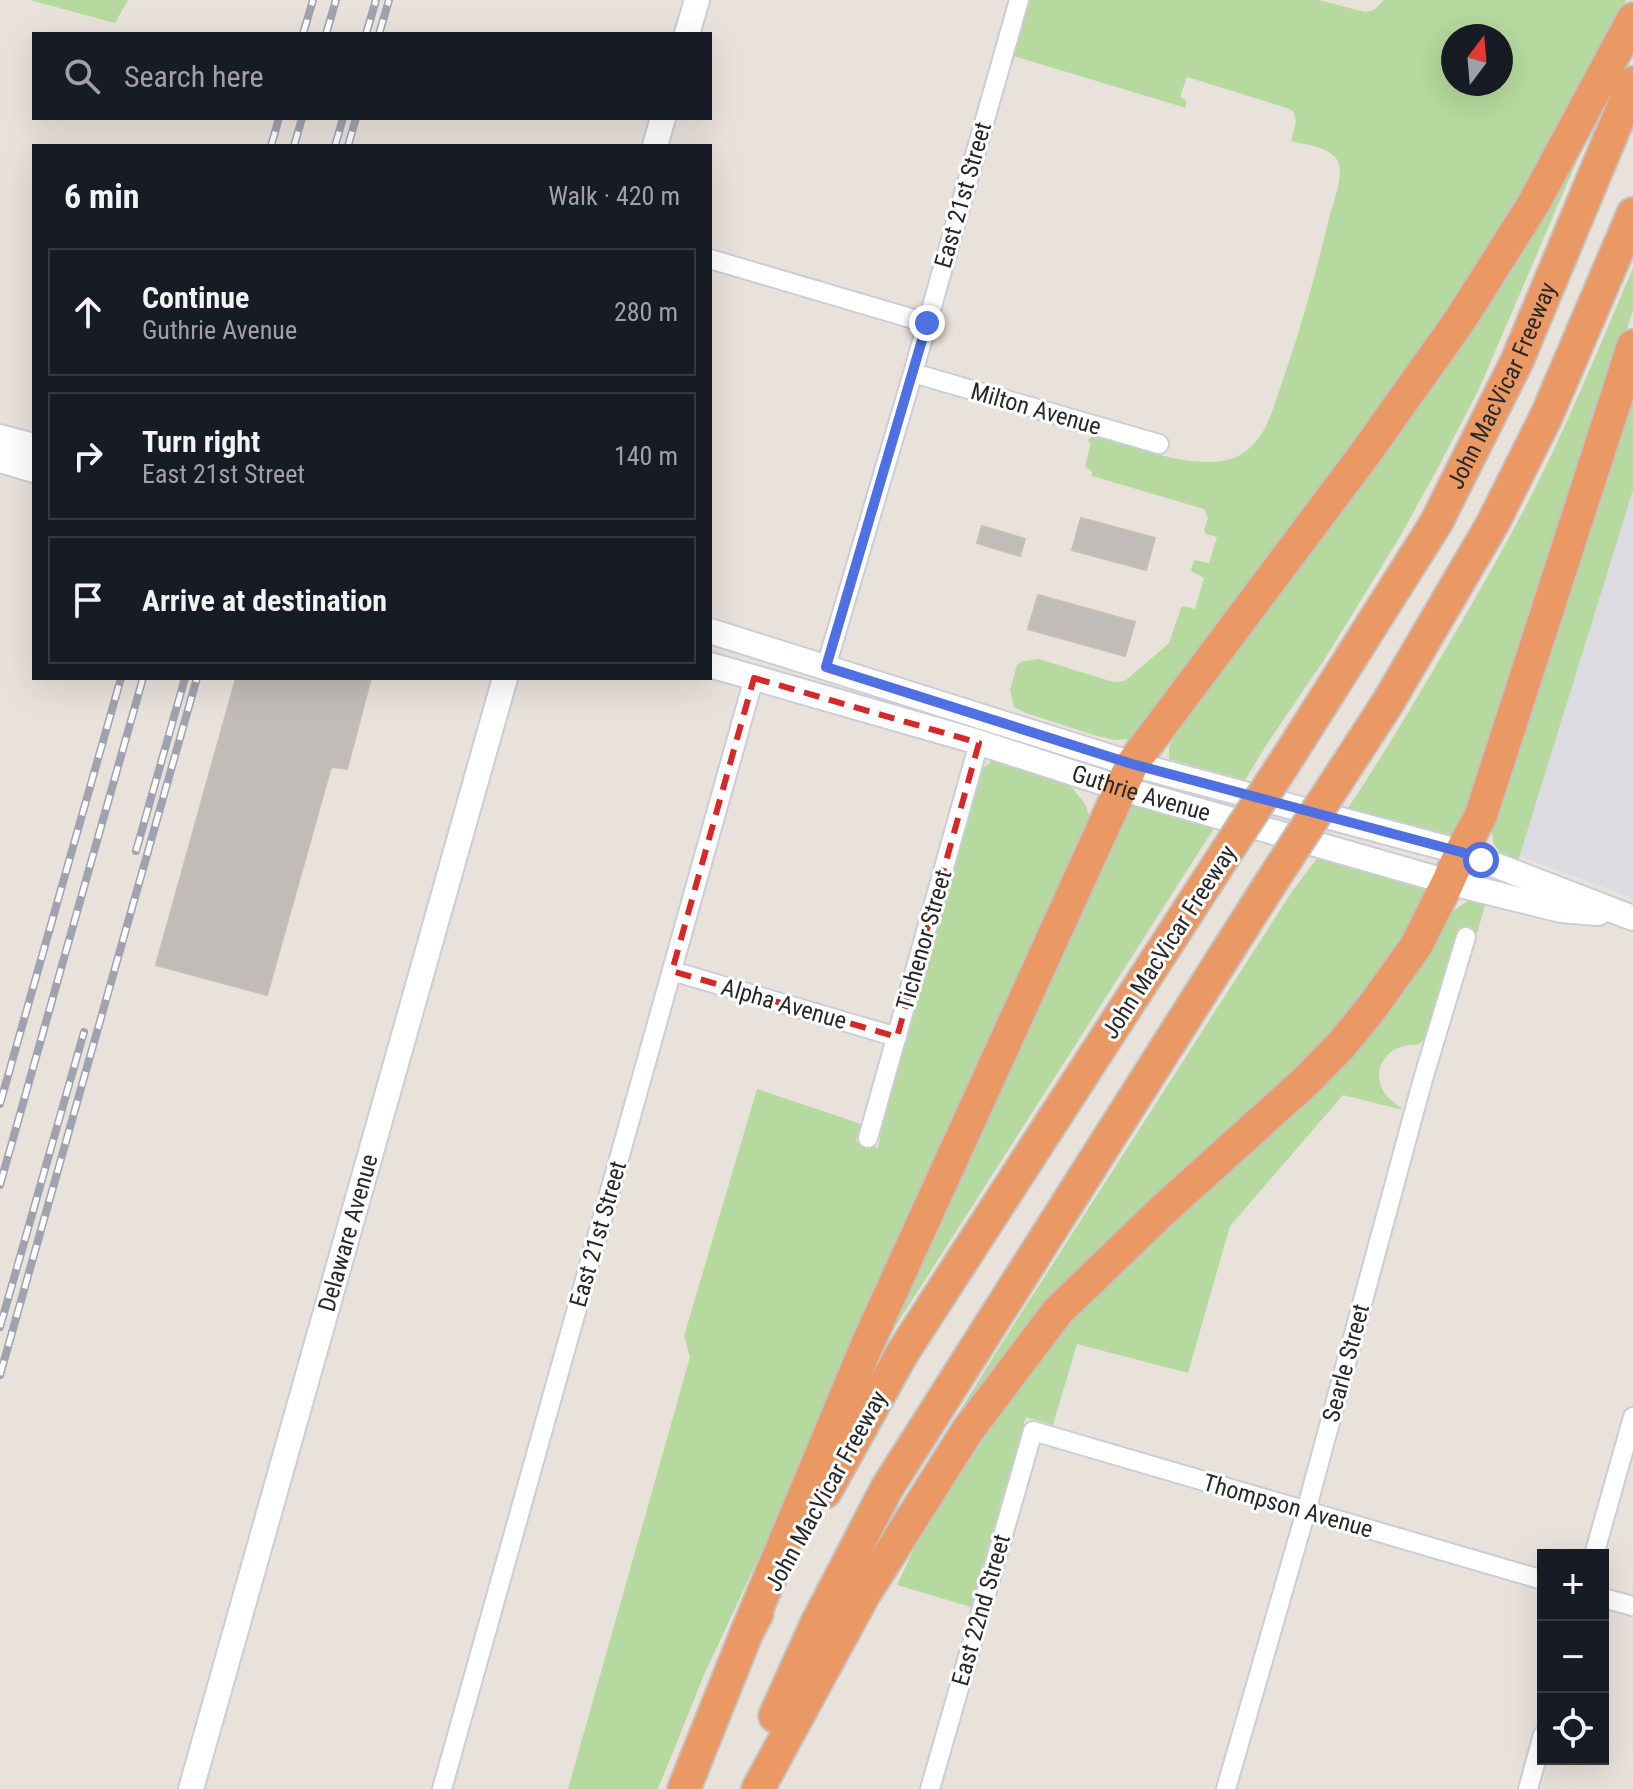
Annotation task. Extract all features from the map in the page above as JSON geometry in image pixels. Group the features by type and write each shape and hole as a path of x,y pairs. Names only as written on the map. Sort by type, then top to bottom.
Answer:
{"highway":[{"path":"747,1632 867,1345 1126,776 1460,320 1534,203 1633,19"},
{"name":"John MacVicar Freeway","path":"684,1789 747,1632 903,1352 1436,523 1517,361 1633,83"},
{"path":"744,1789 757,1753 817,1623 887,1488 1387,704 1493,523 1546,417 1633,214"},
{"path":"758,1789 863,1596 968,1430 1058,1311 1163,1210 1306,1081 1370,1010 1416,946 1481,815 1633,346"}],"main road":[{"path":"688,32 697,0"},
{"path":"656,144 662,120"},
{"path":"0,437 32,445"},
{"path":"0,460 32,469"},
{"name":"Guthrie Avenue","path":"712,632 826,667 1126,776 1448,882 1561,910 1628,917"},
{"name":"Guthrie Avenue","path":"712,666 979,743 1461,852 1628,917"},
{"name":"Delaware Avenue","path":"191,1789 504,680"}],"street":[{"name":"East 21st Street","path":"826,667 1019,0"},
{"path":"712,260 927,323"},
{"name":"Milton Avenue","path":"913,373 1159,444"},
{"name":"East 21st Street","path":"442,1789 754,678"},
{"name":"Tichenor Street","path":"868,1138 979,743"},
{"name":"Searle Street","path":"1226,1789 1306,1511 1423,1079 1466,937"},
{"name":"Alpha Avenue","path":"672,971 897,1037"},
{"path":"1596,1549 1633,1417"},
{"name":"Thompson Avenue","path":"1033,1431 1537,1578"},
{"name":"East 22nd Street","path":"930,1789 1033,1431"},
{"path":"1609,1600 1633,1606"},
{"path":"1528,1789 1537,1757"}],"highlighted area":[{"path":"754,678 979,743 897,1037 672,971"}],"shaded area":[{"path":"1633,490 1633,898 1519,856"}],"green space":[{"path":"30,0 128,0 115,23"},
{"path":"1028,0 1318,0 1365,12 1374,10 1384,0 1626,0 1553,145 1440,330 1133,739 1115,740 1014,707 1010,690 1017,665 1039,659 1113,682 1125,681 1169,643 1181,608 1195,609 1204,578 1191,571 1194,560 1209,563 1217,537 1206,534 1204,530 1208,518 1204,509 1092,476 1085,466 1091,443 1087,441 1098,436 1189,461 1225,460 1248,450 1265,428 1271,414 1298,333 1340,176 1339,164 1332,154 1291,141 1296,121 1293,111 1287,108 1187,77 1180,97 1186,100 1186,108 1010,55"},
{"path":"1594,121 1479,389 1441,462 1401,535 1326,657 1245,780 1169,759 1169,747 1174,738 1284,586"},
{"path":"1633,268 1633,310 1482,788 1456,834 1445,840 1346,811 1387,748 1518,520 1565,425"},
{"path":"1633,382 1633,490 1517,864 1495,845 1492,833 1494,816"},
{"path":"1006,759 1066,780 1085,804 1090,818 1001,1035 704,1675 658,1789 568,1789 690,1357 684,1336 757,1089 861,1124 856,1141 878,1148 890,1087 983,768 993,760"},
{"path":"1135,798 1218,822 879,1352 1128,805"},
{"path":"1319,856 1429,889 1425,904 1344,1026 1268,1101 910,1498 907,1496 1000,1346 1293,890"},
{"path":"1468,901 1486,902 1477,933 1461,929 1431,1032 1418,1044 1393,1051 1384,1059 1380,1069 1382,1090 1403,1110 1343,1095 1230,1226 1188,1373 1077,1344 1053,1425 1026,1417 971,1607 897,1585 930,1515 985,1429 1062,1327 1453,911"}],"building":[{"path":"1081,518 1155,538 1146,570 1072,550"},
{"path":"982,526 1025,539 1020,556 977,543"},
{"path":"1038,595 1135,622 1125,656 1028,629"},
{"path":"235,680 370,680 347,769 331,767 267,995 156,965"}],"railway":[{"path":"304,32 313,0"},
{"path":"327,32 336,0"},
{"path":"367,32 376,0"},
{"path":"380,32 389,0"},
{"path":"272,144 278,120"},
{"path":"295,144 301,120"},
{"path":"336,144 342,120"},
{"path":"349,144 355,120"},
{"path":"0,1104 120,680"},
{"path":"0,1185 142,680"},
{"path":"136,851 184,680"},
{"path":"0,1375 196,680"},
{"path":"0,1327 84,1032"}],"route":[{"path":"927,323 826,667 1132,764 1461,852 1481,860"}]}
